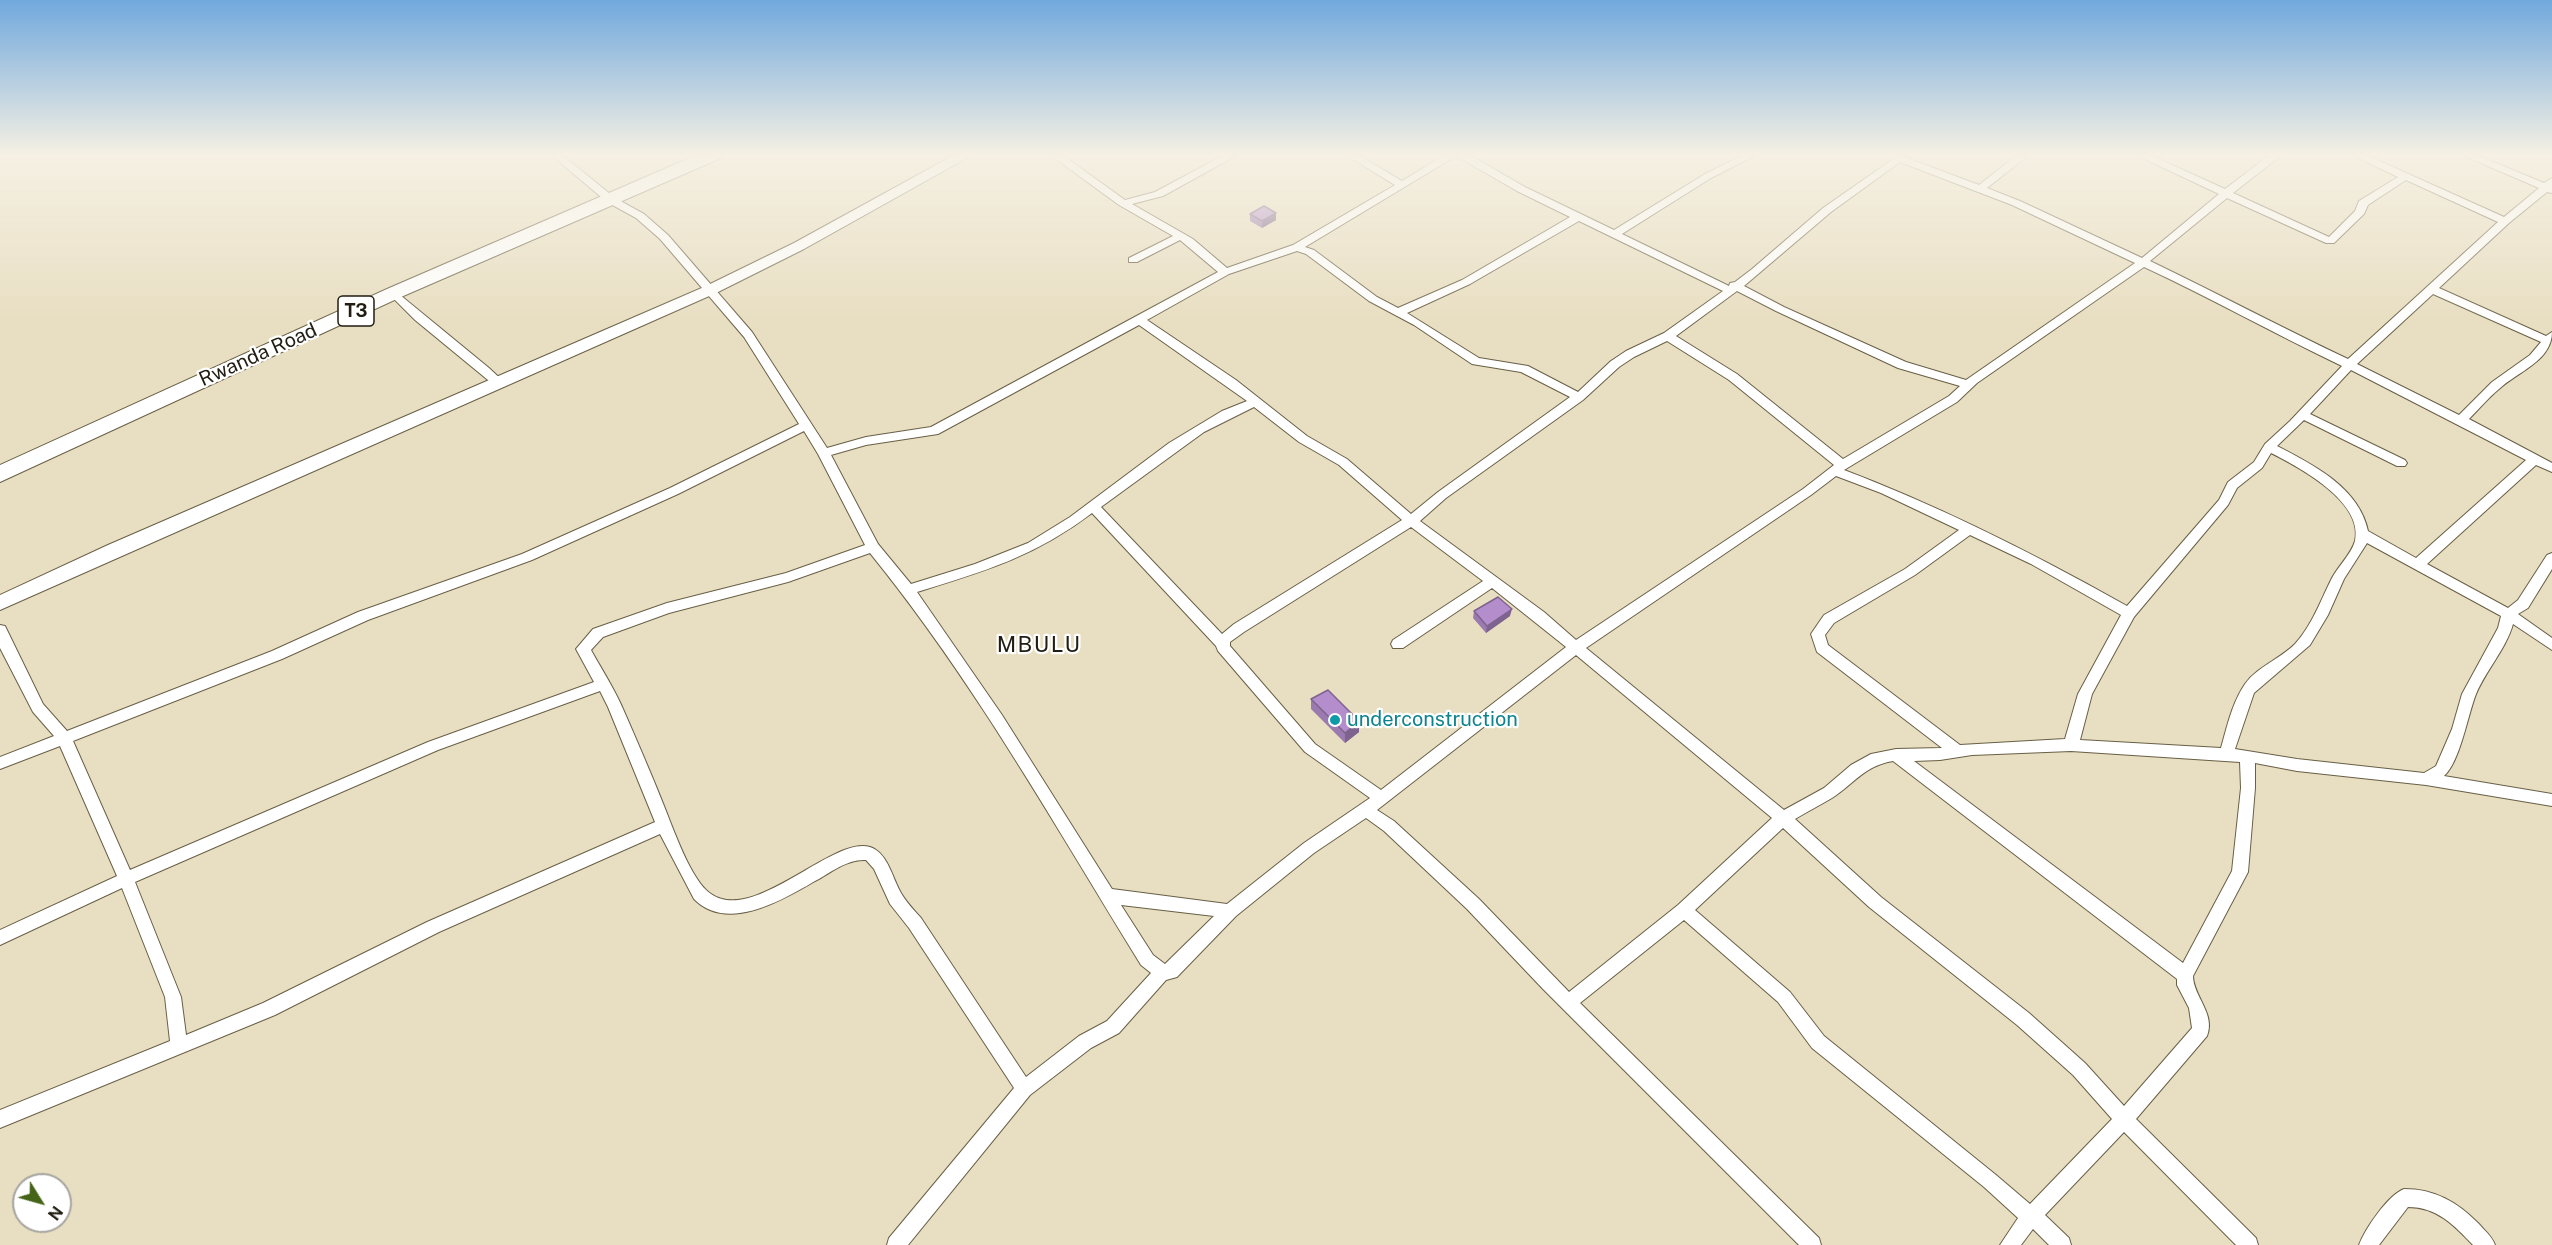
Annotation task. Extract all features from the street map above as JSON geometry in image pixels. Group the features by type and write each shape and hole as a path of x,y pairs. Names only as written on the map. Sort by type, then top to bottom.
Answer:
{"highway":[{"name":"Rwanda Road","path":"0,474 394,294 583,212"}],"street":[{"path":"633,212 664,237 748,335 824,453 873,547 908,590 997,719 1147,960 1162,972 1171,972 1178,967 1195,946 1230,911 1309,848 1366,810 1575,648 1807,492 1839,468 1953,399 1968,384 2143,262 2203,212"},
{"path":"0,603 114,550 710,290 861,212"},
{"path":"1139,212 1181,236 1203,252 1225,273"},
{"path":"824,453 866,441 934,431 1225,273 1297,247 1356,212"},
{"path":"1571,212 1902,365 1968,384"},
{"path":"1616,233 1650,212"},
{"path":"1223,644 1239,628 1411,521 1442,495 1579,397 1630,354 1668,336 1756,271 1825,212"},
{"path":"2037,212 2224,300 2261,322 2462,420 2552,468"},
{"path":"2265,212 2330,241 2360,212"},
{"path":"2485,212 2505,221"},
{"path":"2071,745 2085,694 2129,613 2224,502 2232,485 2258,465 2269,447 2348,366 2516,212"},
{"path":"1399,312 1466,282 1570,220 1582,217"},
{"path":"1133,260 1181,236"},
{"path":"1297,247 1310,252 1373,299 1399,312 1476,361 1524,369 1579,397"},
{"path":"2431,289 2550,339 2534,358 2496,385 2462,420"},
{"path":"394,294 431,330 470,357 498,382"},
{"path":"1139,320 1255,402 1303,440 1343,462 1411,521 1493,581 1783,818 1875,902 2023,1019 2079,1069 2124,1119 2249,1245"},
{"path":"1668,336 1733,377 1839,468 1967,531 2036,561 2129,613"},
{"path":"908,590 1018,554 1049,537 1180,443 1229,411 1255,402"},
{"path":"2302,415 2401,463"},
{"path":"0,763 277,655 363,616 527,557 674,491 807,425"},
{"path":"2226,754 2249,687 2297,650 2315,630 2338,577 2358,550 2362,534 2356,515 2344,497 2318,472 2269,447"},
{"path":"2418,564 2534,460"},
{"path":"1092,505 1223,644 1223,647 1310,748 1381,798"},
{"path":"1956,750 1822,648 1818,634 1829,619 1910,572 1967,531"},
{"path":"2362,534 2508,614 2552,645"},
{"path":"873,547 788,577 667,608 598,633 583,649 604,684 658,809 662,826 692,883 706,900 731,908 761,901 847,855 870,854 879,864 896,899 915,923 1024,1089"},
{"path":"2426,779 2442,770 2459,729 2469,694 2505,628 2508,614 2523,604 2552,558"},
{"path":"1398,644 1493,581"},
{"path":"0,630 38,708 64,738 126,879 174,997 179,1044"},
{"path":"0,938 126,879 433,746 604,684"},
{"path":"1568,1003 1684,910 1783,818 1829,792 1856,770 1876,758 1940,754 1956,750 2071,745 2226,754 2297,765 2426,779 2552,801"},
{"path":"1896,755 2184,975"},
{"path":"2009,1245 2031,1216 2124,1119 2201,1030 2197,1006 2185,985 2184,975 2240,872 2248,788 2247,756"},
{"path":"1366,810 1389,826 1473,904 1568,1003 1812,1245"},
{"path":"0,1119 268,1009 433,927 662,826"},
{"path":"1108,896 1230,911"},
{"path":"1684,910 1784,998 1818,1042 1990,1181 2062,1245"},
{"path":"896,1245 1024,1089 1085,1042 1113,1027 1162,972"},
{"path":"2368,1245 2404,1198 2419,1197 2448,1208 2486,1245"}],"building":[{"path":"1253,212 1276,213 1262,221 1250,214"},
{"path":"1498,597 1512,609 1487,626 1474,611"},
{"path":"1328,690 1359,721 1345,733 1311,699"}],"place":[{"name":"underconstruction","path":"1335,720"}],"district":[{"name":"MBULU","path":"1039,645"}]}
